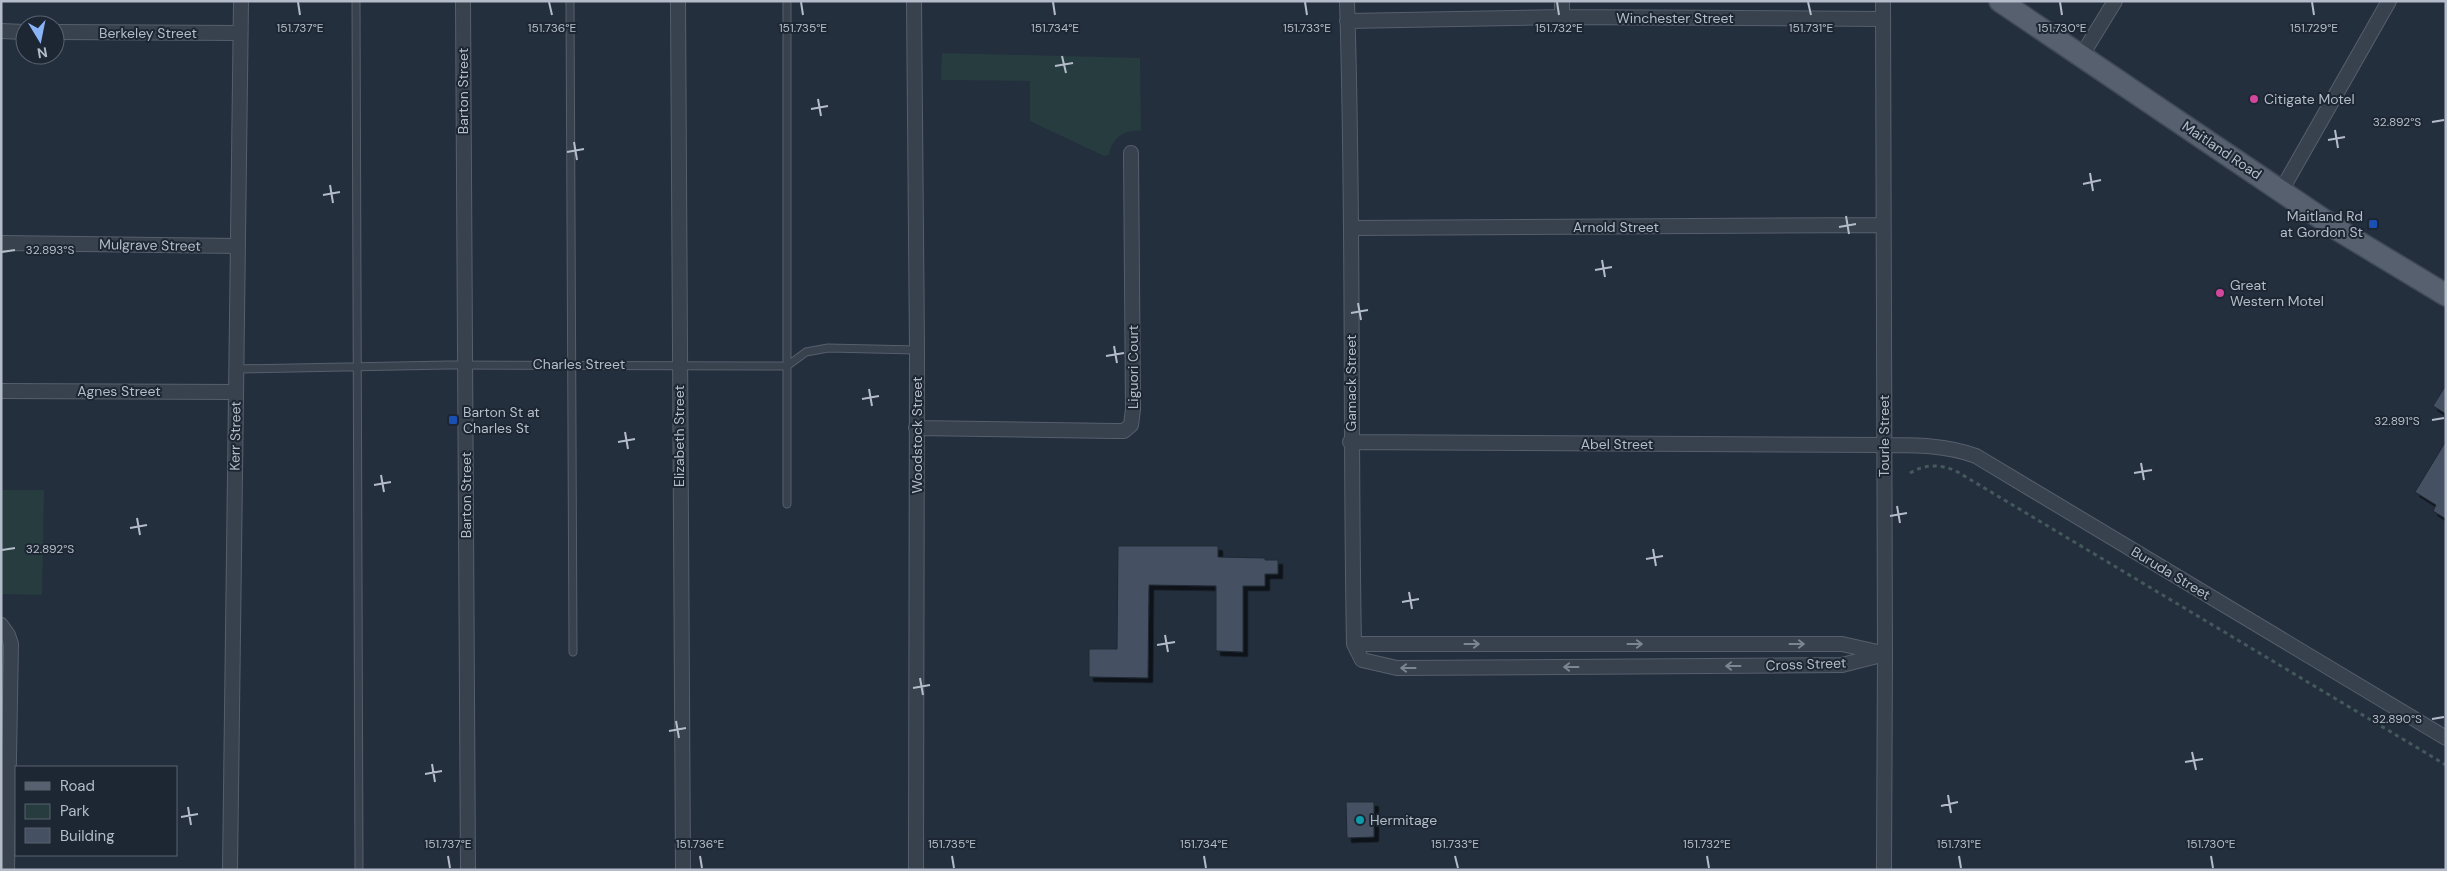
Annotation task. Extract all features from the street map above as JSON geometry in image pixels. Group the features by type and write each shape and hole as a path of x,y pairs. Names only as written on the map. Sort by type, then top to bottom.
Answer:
{"main road":[{"name":"Maitland Road","path":"2000,1 2340,231 2446,296"}],"street":[{"name":"Kerr Street","path":"230,870 240,1"},
{"name":"Barton Street","path":"463,1 468,870"},
{"name":"Elizabeth Street","path":"678,1 683,870"},
{"name":"Woodstock Street","path":"914,1 917,350 916,870"},
{"name":"Gamack Street","path":"1347,1 1351,228 1350,442 1354,644"},
{"path":"1562,1 1562,17"},
{"name":"Tourle Street","path":"1883,1 1884,870"},
{"path":"2082,55 2115,1"},
{"path":"2281,191 2389,1"},
{"name":"Winchester Street","path":"1347,21 1562,17 1883,20"},
{"path":"1,31 15,32"},
{"name":"Berkeley Street","path":"65,32 240,33"},
{"name":"Liguori Court","path":"916,428 1115,432 1124,431 1131,425 1133,409 1131,153"},
{"name":"Arnold Street","path":"1351,228 1882,225"},
{"name":"Mulgrave Street","path":"1,243 238,246"},
{"name":"Agnes Street","path":"1,391 236,392"},
{"name":"Abel Street","path":"1350,442 1884,445"},
{"name":"Buruda Street","path":"1884,445 1936,446 1976,456 2446,738"},
{"path":"1,625 8,635 11,644 7,870"},
{"name":"Cross Street","path":"1354,644 1842,644 1885,654 1842,666 1397,668 1362,660 1354,644"}],"lane":[{"path":"356,1 359,870"},
{"path":"570,1 573,652"},
{"path":"787,1 787,504"},
{"path":"787,366 806,352 828,348 917,350"},
{"name":"Charles Street","path":"236,369 465,365 679,364 787,366"}],"path":[{"name":"Buruda Street","path":"1910,472 1931,465 1944,466 1956,471 2446,765"}],"green space":[{"path":"942,53 1140,58 1141,131 1124,133 1116,139 1109,155 1104,156 1030,121 1030,81 941,80"},
{"path":"1,490 44,490 42,595 1,594"}],"building":[{"path":"2446,385 2446,414 2433,406"},
{"path":"2446,441 2446,519 2433,511 2436,505 2415,492"},
{"path":"1118,546 1218,546 1218,557 1278,560 1278,574 1265,574 1265,586 1243,586 1243,652 1216,651 1216,586 1149,585 1148,678 1089,677 1089,649 1117,649"},
{"name":"Hermitage","path":"1346,802 1374,802 1374,837 1347,838"}],"place":[{"name":"Citigate Motel","path":"2254,99"},
{"name":"Maitland Rd at Gordon St","path":"2373,224"},
{"name":"Great Western Motel","path":"2220,293"},
{"name":"Barton St at Charles St","path":"453,420"},
{"name":"Hermitage","path":"1360,820"}]}
